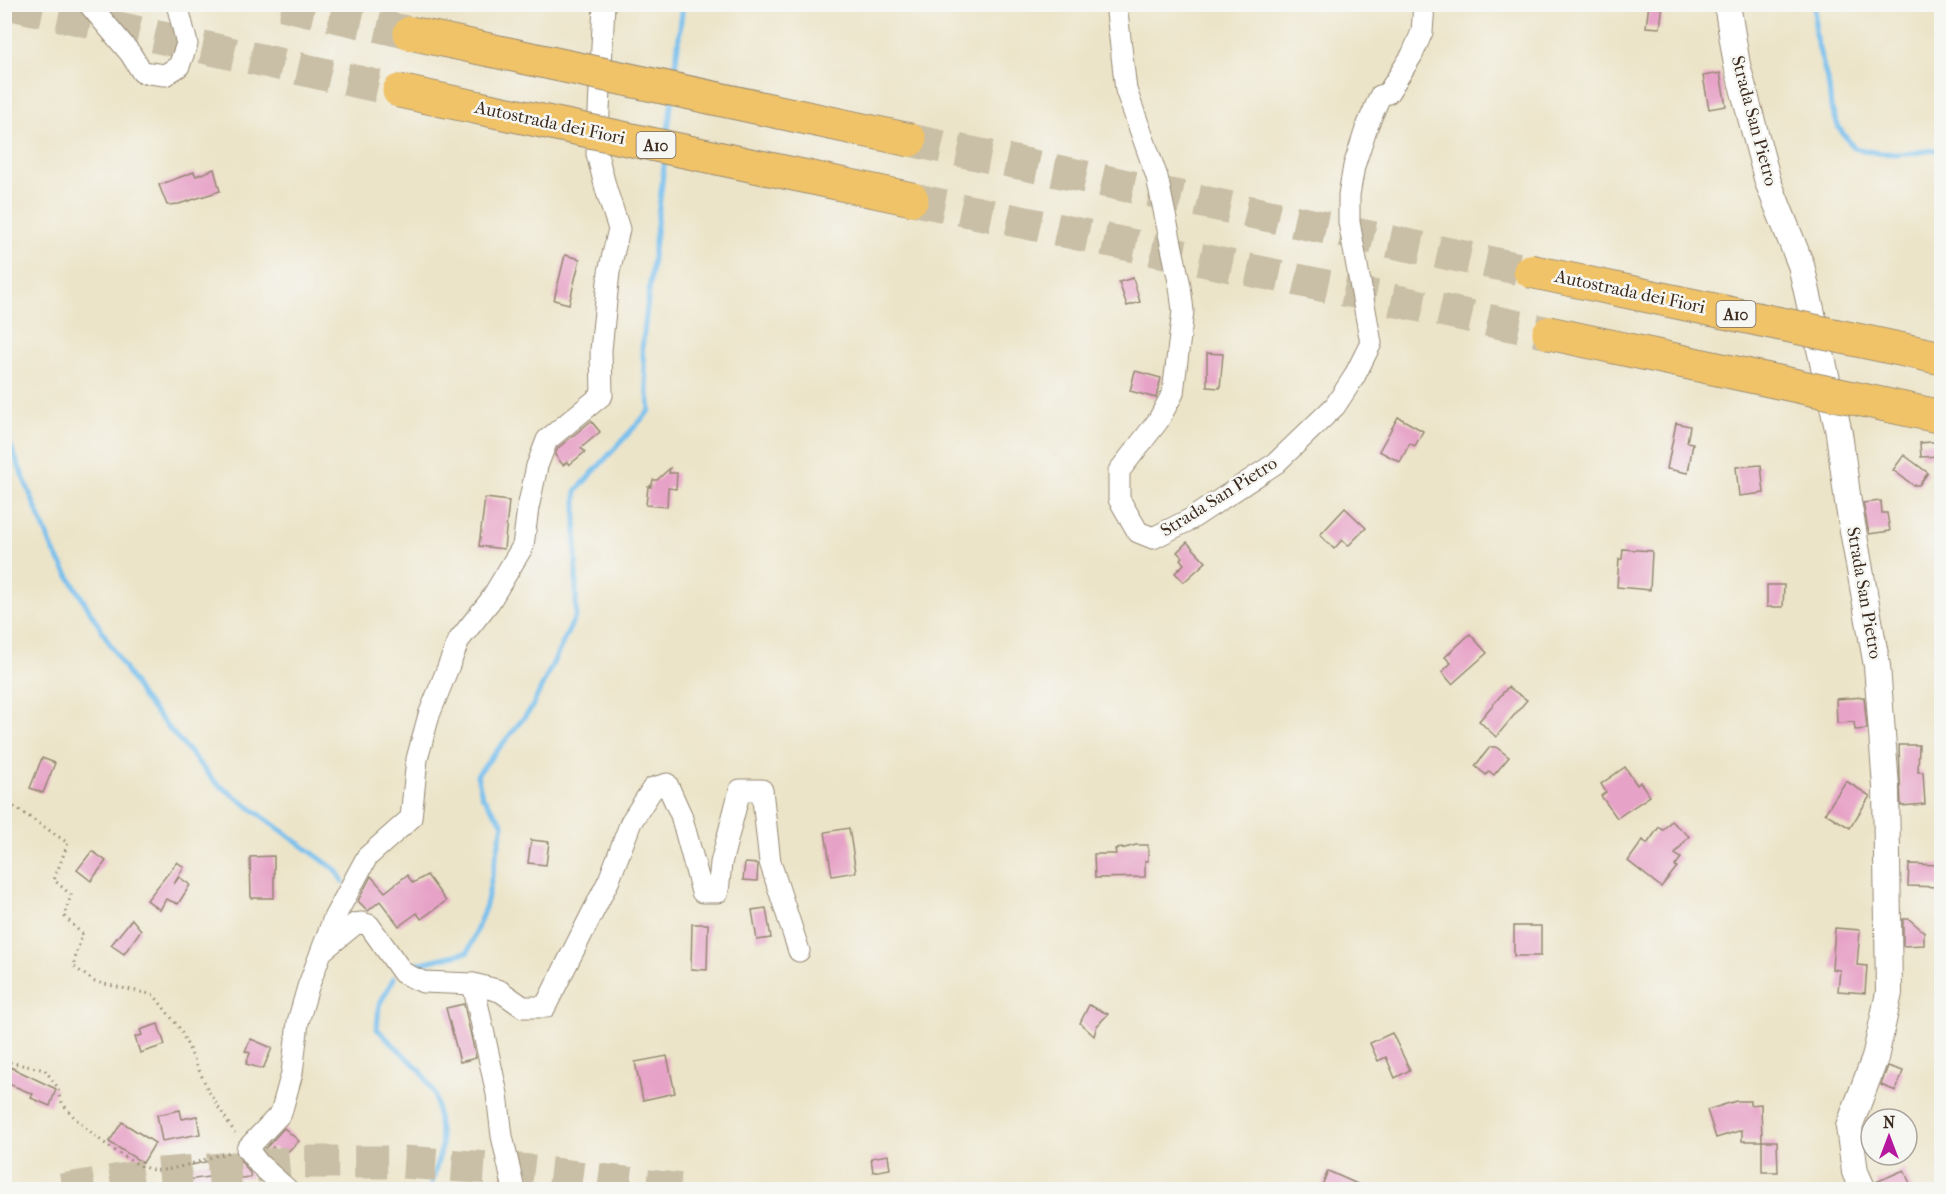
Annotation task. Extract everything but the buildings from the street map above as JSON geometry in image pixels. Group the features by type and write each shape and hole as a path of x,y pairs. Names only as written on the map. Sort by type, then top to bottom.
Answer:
{"highway":[{"path":"410,33 910,140"},
{"name":"Autostrada dei Fiori","path":"399,91 912,199"},
{"name":"Autostrada dei Fiori","path":"1530,271 1941,358"},
{"path":"1550,333 1941,417"}],"street":[{"path":"89,4 130,53 142,72 165,75 179,66 187,44 177,4"},
{"path":"288,1190 253,1157 281,1113 292,1073 298,1022 334,918 367,857 411,818 417,759 429,715 459,640 490,601 523,546 537,466 547,440 602,395 601,350 609,272 619,229 597,154 604,4"},
{"name":"Strada San Pietro","path":"1116,4 1126,90 1157,177 1180,286 1183,311 1173,393 1158,421 1119,471 1119,499 1138,532 1153,538 1191,519 1276,463 1335,406 1363,360 1371,343 1349,222 1349,195 1366,129 1380,96 1388,93 1412,54 1422,32 1424,4"},
{"name":"Strada San Pietro","path":"1727,4 1737,65 1768,182 1800,265 1834,411 1877,666 1886,787 1889,993 1875,1058 1850,1126 1855,1172 1863,1190"},
{"path":"321,951 356,924 362,923 369,925 403,973 423,982 473,984 500,991 523,1007 545,1007 609,880 632,822 653,788 667,784 681,815 702,892 718,892 722,863 740,790 762,790 770,862 799,951"},
{"path":"473,984 497,1094 502,1136 514,1190"}],"path":[{"path":"4,800 68,843 54,880 71,895 64,916 82,934 73,966 95,982 154,995 180,1029 210,1094 253,1157"},
{"path":"4,1061 45,1070 57,1087 61,1101 76,1121 102,1142 137,1164 154,1170 194,1163 212,1156 253,1157"}],"waterway":[{"path":"674,77 683,4"},
{"path":"1815,4 1815,34 1829,87 1831,107 1839,128 1854,148 1878,153 1900,154"},
{"path":"667,137 672,99"},
{"path":"1905,154 1942,149"},
{"path":"413,965 468,952 486,905 503,824 482,796 477,775 531,709 576,615 576,491 650,410 642,349 665,158"},
{"path":"4,430 53,550 142,697 215,782 336,870 343,882"},
{"path":"394,978 379,1005 377,1029 421,1071 435,1095 442,1146 430,1190"}],"tunnel":[{"path":"11,4 399,91"},
{"path":"282,4 410,33"},
{"path":"910,140 1530,271"},
{"path":"912,199 1549,333"},
{"path":"62,1190 150,1175 304,1162 402,1162 520,1170 683,1190"}]}
